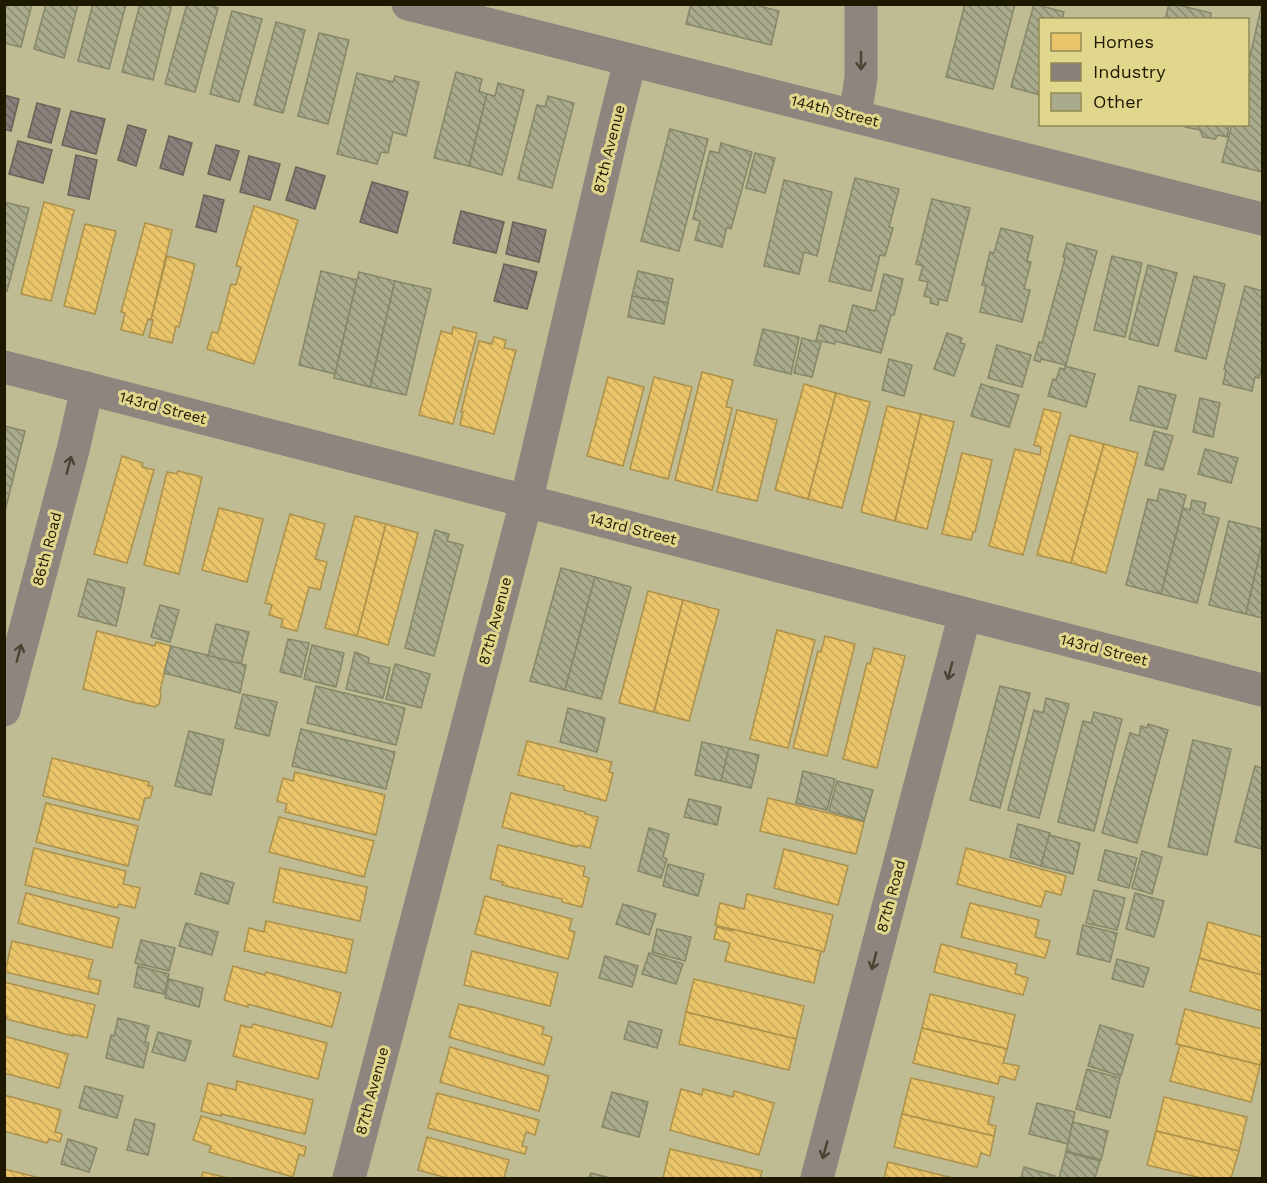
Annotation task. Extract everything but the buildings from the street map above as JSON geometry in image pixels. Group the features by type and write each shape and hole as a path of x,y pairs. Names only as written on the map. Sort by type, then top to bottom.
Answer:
{"street":[{"name":"144th Street","path":"408,4 1263,219"},
{"path":"855,116 861,78 861,4"},
{"name":"87th Avenue","path":"349,1179 526,502 630,61"},
{"name":"143rd Street","path":"4,368 1263,690"},
{"name":"86th Road","path":"4,710 73,450 87,388"},
{"name":"87th Road","path":"817,1179 965,614"}]}
